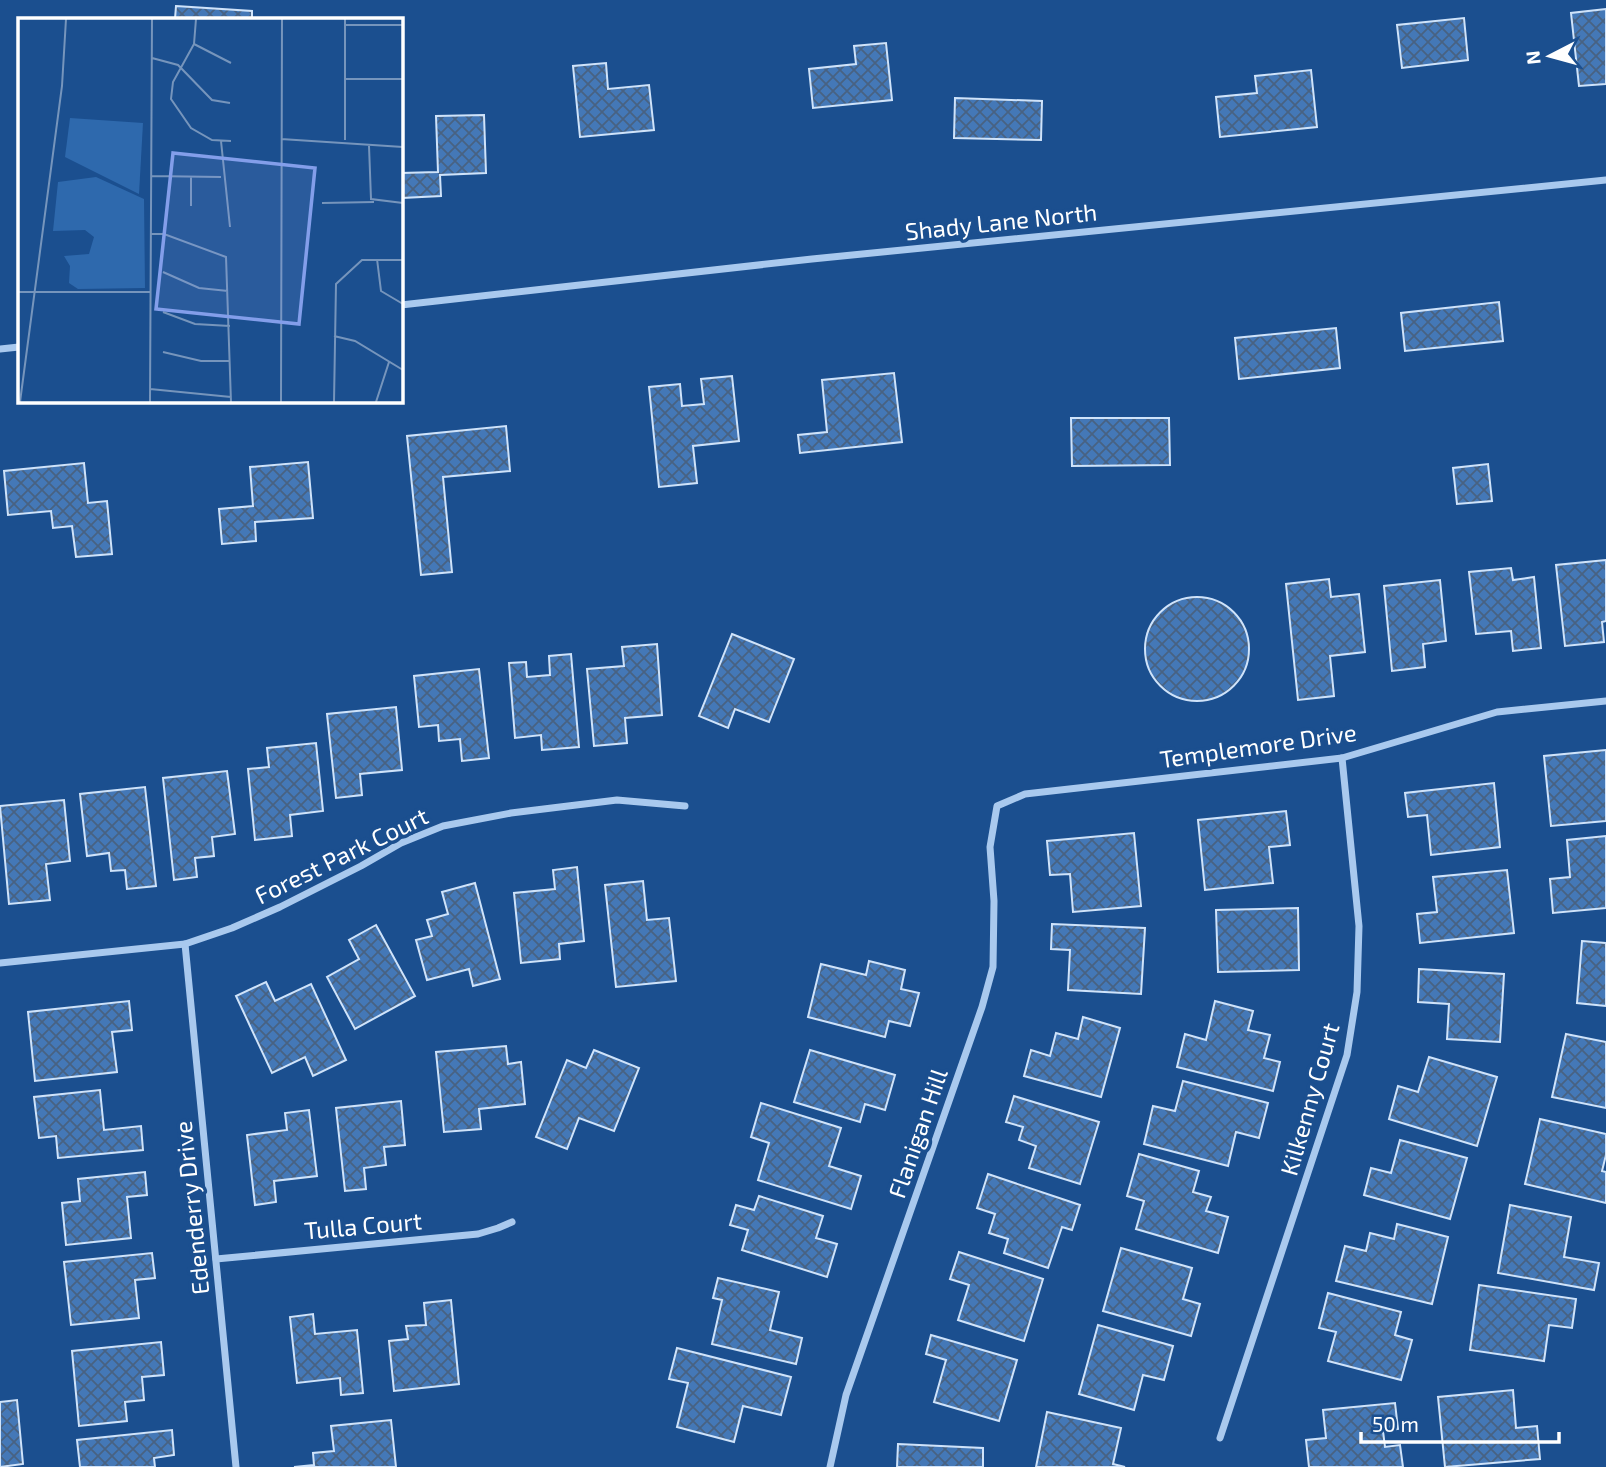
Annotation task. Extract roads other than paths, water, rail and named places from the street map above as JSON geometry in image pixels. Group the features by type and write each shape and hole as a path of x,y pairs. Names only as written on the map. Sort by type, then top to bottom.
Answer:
{"street":[{"name":"Shady Lane North","path":"402,304 1606,180"},
{"path":"0,349 18,346"},
{"name":"Templemore Drive","path":"997,806 1025,794 1342,758 1497,712 1606,701"},
{"name":"Kilkenny Court","path":"1220,1438 1348,1055 1357,992 1359,926 1342,758"},
{"name":"Forest Park Court","path":"0,963 185,944 233,928 281,907 401,843 443,826 511,813 617,800 685,806"},
{"name":"Flanigan Hill","path":"830,1467 846,1395 982,1007 993,967 990,847 997,806"},
{"name":"Edenderry Drive","path":"185,944 236,1467"},
{"name":"Tulla Court","path":"216,1259 478,1234 512,1222"}]}
